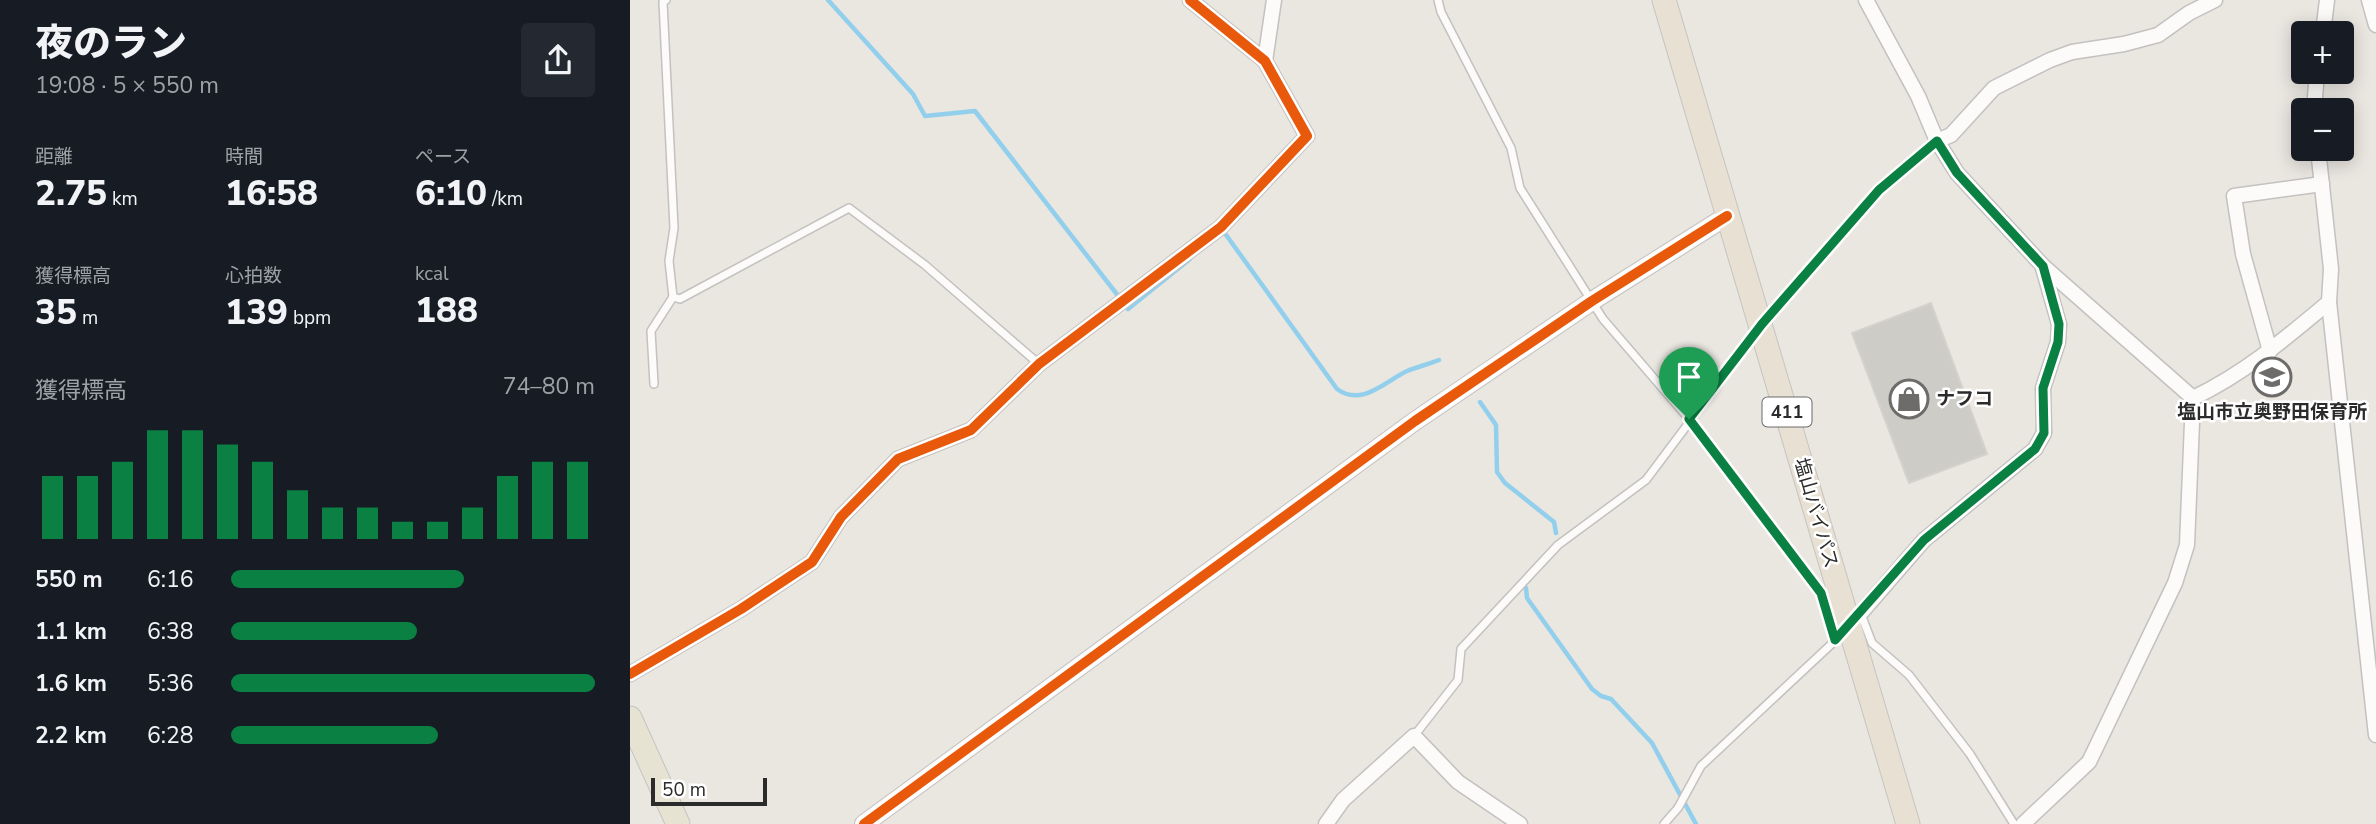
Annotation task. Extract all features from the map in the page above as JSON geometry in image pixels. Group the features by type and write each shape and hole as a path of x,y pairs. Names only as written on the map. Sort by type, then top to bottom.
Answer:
{"highway":[{"name":"塩山バイパス","path":"1664,0 1908,824"}],"main road":[{"path":"630,718 678,824"}],"street":[{"path":"630,674 741,609 811,562 841,517 898,459 971,430 1038,364 1221,227 1307,136 1265,61 1190,0"},
{"path":"1265,61 1274,0"},
{"path":"1866,0 1918,96 1937,141 1957,173 2043,266 2193,398"},
{"path":"1937,141 1951,135 1994,88 2072,52 2124,44 2158,35 2185,6 2215,0"},
{"path":"2325,21 2328,0"},
{"path":"2368,0 2376,25"},
{"path":"2319,161 2331,269 2329,302 2376,735"},
{"path":"2270,352 2243,254 2234,196 2322,184"},
{"path":"864,824 1415,421 1592,301 1727,216"},
{"path":"1848,627 1924,540 2035,449 2044,433 2043,388 2058,342 2059,324 2043,266"},
{"path":"2193,398 2226,382 2270,352 2329,302"},
{"path":"2023,824 2089,762 2175,583 2187,545 2193,398"},
{"path":"1326,824 1343,800 1414,736 1458,782 1520,824"}],"lane":[{"path":"654,384 651,331 673,298 669,261 674,228 664,41 663,2 666,0"},
{"path":"1438,0 1441,12 1511,148 1520,188 1603,319 1689,419 1848,627 1909,674 1969,754 2014,824"},
{"path":"1414,736 1458,680 1461,649 1559,545 1646,480 1762,324 1879,190 1937,141"},
{"path":"673,298 680,299 849,208 925,265 1038,364"},
{"path":"1664,824 1678,808 1702,766 1848,627"}],"building":[{"path":"1931,303 1987,454 1909,483 1852,333"}],"waterway":[{"path":"828,0 913,94 925,116 975,111 1119,297"},
{"path":"1222,234 1224,232 1337,389 1346,394 1364,394 1407,371 1439,360"},
{"path":"1128,309 1190,259"},
{"path":"1480,402 1496,425 1497,472 1505,483 1554,522 1556,533"},
{"path":"1526,588 1527,598 1592,689 1611,699 1652,743 1696,824"}],"cycle path":[{"path":"630,674 741,609 812,562 841,517 898,459 971,430 1039,364 1221,227 1307,136 1265,61 1190,0"},
{"path":"864,824 1415,421 1592,301 1727,216"}],"place":[{"name":"塩山市立奥野田保育所","path":"2272,377"},
{"name":"ナフコ","path":"1909,399"}],"route":[{"path":"1937,141 1957,173 2043,266 2059,324 2058,342 2043,388 2044,433 2035,449 1924,540 1835,640 1821,593 1689,419 1762,324 1879,190 1937,141"}]}
